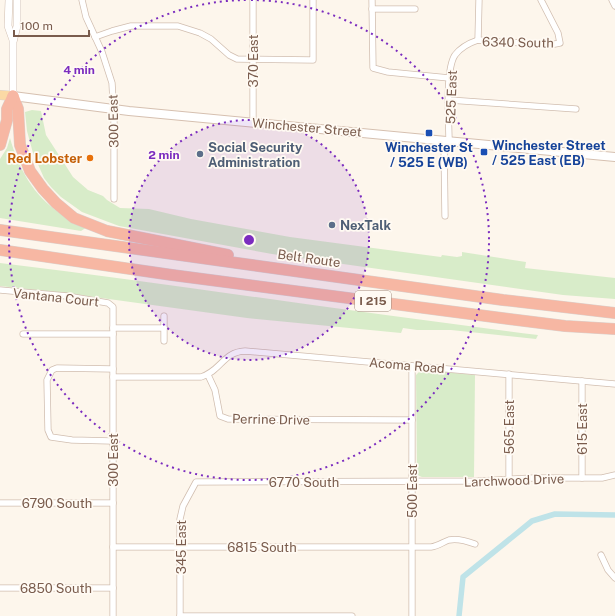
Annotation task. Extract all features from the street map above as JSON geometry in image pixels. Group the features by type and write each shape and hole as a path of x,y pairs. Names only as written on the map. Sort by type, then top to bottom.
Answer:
{"highway":[{"path":"0,145 7,120 7,109 13,96"},
{"path":"13,96 18,109 20,145 30,171 42,190 74,218 107,231 329,275"},
{"path":"0,113 4,131"},
{"name":"Belt Route","path":"0,230 503,300 615,313"},
{"name":"I 215","path":"0,251 509,319 565,326 615,329"}],"main road":[{"name":"Winchester Street","path":"0,95 114,109 615,157"}],"street":[{"path":"8,0 8,26 13,42"},
{"path":"13,96 13,42 17,26 17,0"},
{"name":"300 East","path":"82,0 86,17 110,74 113,88 114,199"},
{"name":"370 East","path":"253,0 253,122"},
{"path":"95,37 112,30 131,26 178,26 200,33 218,44 237,59 313,60 313,0"},
{"path":"372,0 373,68 388,72 450,78"},
{"path":"478,40 479,0"},
{"name":"6340 South","path":"456,54 470,42 478,40 550,45 560,42 558,33 541,0"},
{"path":"612,0 615,6"},
{"path":"372,9 415,9"},
{"name":"525 East","path":"445,216 450,78 452,62 456,54"},
{"path":"449,100 576,109"},
{"name":"Vantana Court","path":"0,290 67,296 112,305"},
{"name":"300 East","path":"112,305 113,616"},
{"path":"164,316 164,341"},
{"path":"23,334 164,328"},
{"name":"Acoma Road","path":"208,375 216,370 230,355 238,351 245,351 615,384"},
{"name":"500 East","path":"412,366 412,616"},
{"path":"112,441 72,440 54,438 50,435 48,430 47,380 52,370 57,368 113,369"},
{"name":"565 East","path":"509,374 509,480"},
{"path":"113,377 193,378 208,375"},
{"name":"Perrine Drive","path":"208,375 215,390 220,416 228,419 412,420"},
{"name":"615 East","path":"582,381 582,478"},
{"name":"Larchwood Drive","path":"412,482 540,478 602,478 615,475"},
{"name":"6770 South","path":"196,482 412,482"},
{"name":"345 East","path":"180,616 181,512 196,482"},
{"name":"6790 South","path":"0,503 113,503"},
{"name":"6815 South","path":"113,547 412,547 435,546 454,540 464,540 475,544"},
{"path":"601,555 608,570 615,578"},
{"name":"6850 South","path":"0,588 113,588"},
{"path":"180,616 352,616"}],"green space":[{"path":"32,110 41,111 46,135 73,177 88,190 103,196 120,208 149,209 191,219 290,237 441,257 442,255 457,257 462,256 462,252 526,262 525,268 615,278 615,299 563,295 272,254 119,226 82,212 61,197 44,178 33,153 27,131 25,112"},
{"path":"10,138 22,170 42,199 63,215 87,227 81,231 0,218 0,159 7,148"},
{"path":"0,263 538,335 536,339 451,330 417,330 403,328 401,333 247,318 65,293 0,286"},
{"path":"421,370 475,375 474,477 422,477 417,475 416,375"}],"waterway":[{"path":"459,616 463,577 532,521 555,514 615,515"}],"place":[{"name":"Winchester St / 525 E (WB)","path":"429,133"},
{"name":"Winchester Street / 525 East (EB)","path":"484,152"},
{"name":"Social Security Administration","path":"200,154"},
{"name":"Red Lobster","path":"90,158"},
{"name":"NexTalk","path":"332,225"}]}
